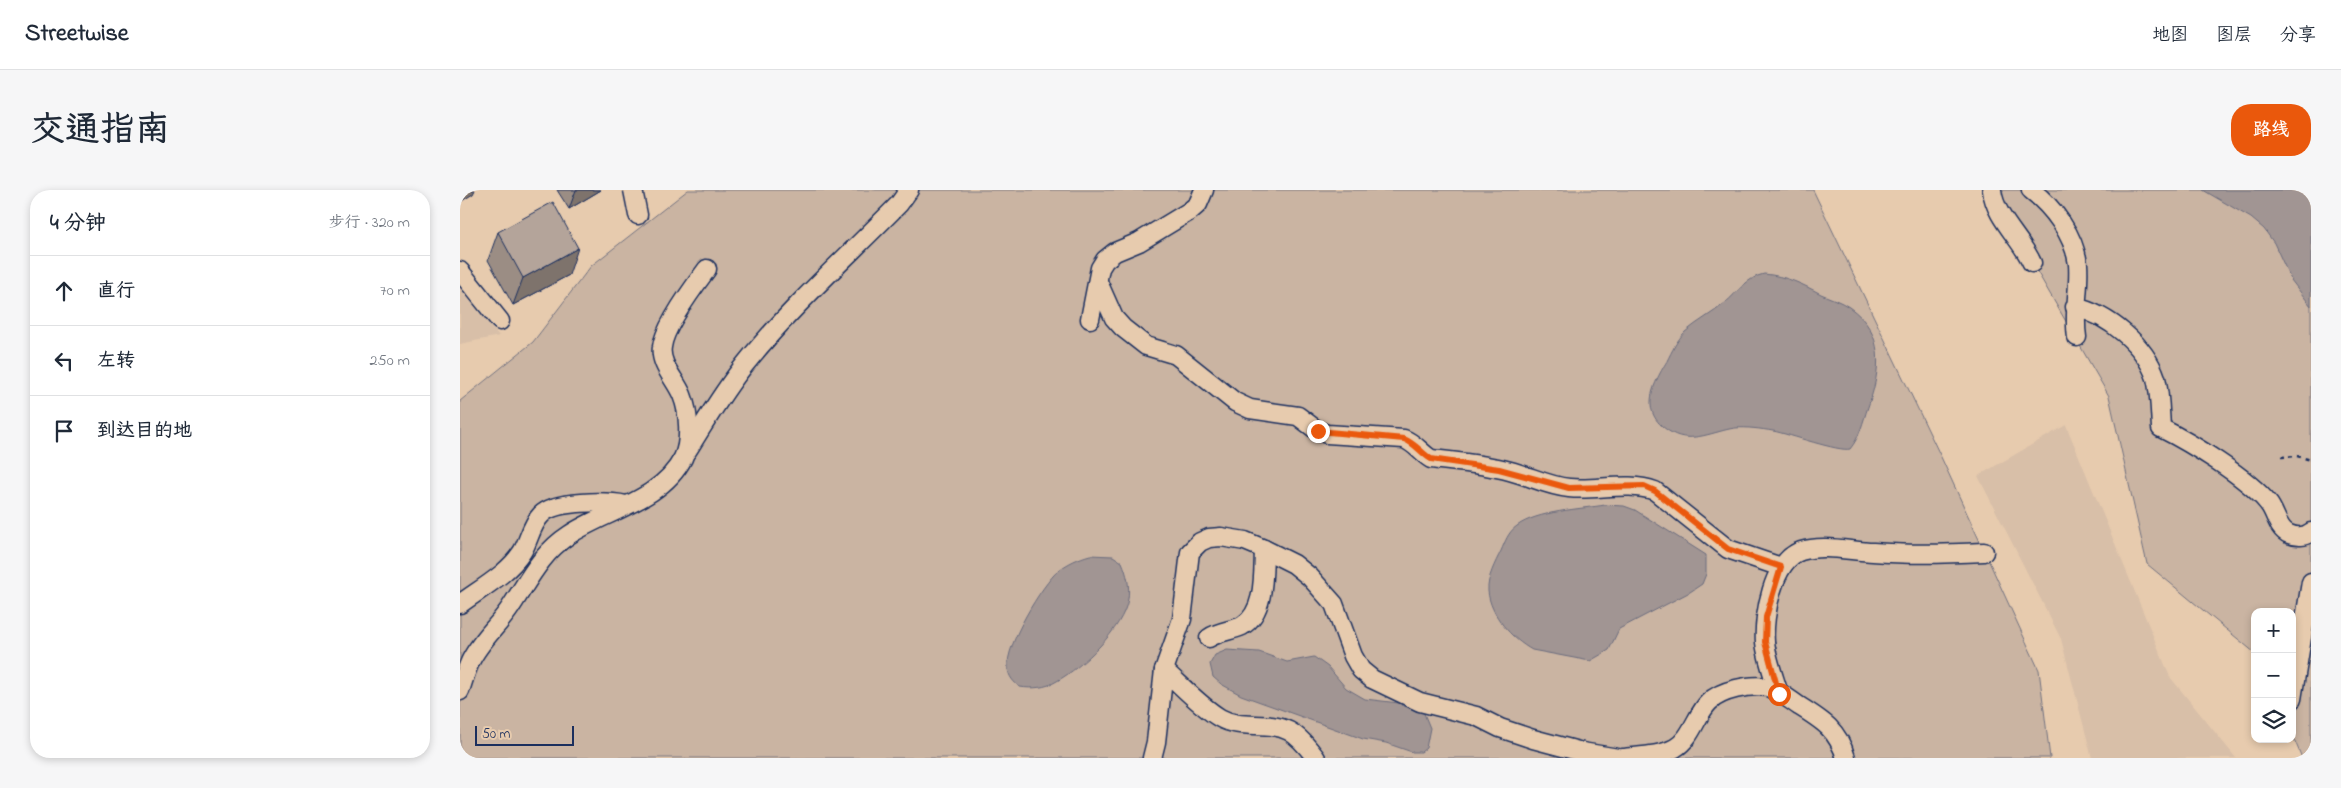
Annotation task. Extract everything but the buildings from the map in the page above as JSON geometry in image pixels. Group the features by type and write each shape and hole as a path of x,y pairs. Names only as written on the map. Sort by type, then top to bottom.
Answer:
{"street":[{"path":"633,190 638,215"},
{"path":"460,691 470,662 505,615 539,562 554,546 581,528 626,505 661,483 677,467 714,406 747,362 811,292 899,204 909,190"},
{"path":"1090,319 1100,268 1115,252 1140,242 1190,211 1198,204 1204,190"},
{"path":"1992,190 2003,219 2028,253 2032,263"},
{"path":"2031,190 2058,219 2071,240 2078,264 2075,307 2077,338"},
{"path":"684,457 687,437 686,410 682,395 663,362 662,347 677,315 707,268"},
{"path":"460,271 500,321"},
{"path":"1098,282 1108,307 1123,328 1146,346 1176,356 1235,402 1250,409 1298,416 1318,431 1327,434 1404,439 1411,442 1431,459 1499,469 1553,485 1569,488 1608,489 1644,486 1655,491 1728,549 1781,567"},
{"path":"2075,307 2102,318 2121,331 2145,356 2156,379 2161,428 2207,454 2247,484 2268,503 2280,526 2288,534 2302,536 2311,533"},
{"path":"460,604 505,570 522,553 536,520 545,511 571,504 599,502 626,505"},
{"path":"1152,758 1156,742 1164,670 1182,619 1190,552 1193,547 1209,538 1221,537 1245,541 1264,549 1294,564 1310,577 1334,604 1353,656 1361,670 1372,680 1420,702 1476,716 1500,728 1533,739 1582,752 1618,758"},
{"path":"1209,638 1242,625 1254,612 1261,592 1264,549"},
{"path":"1779,694 1765,642 1766,617 1781,567 1788,558 1809,550 1905,554 1984,552"},
{"path":"505,570 515,598"},
{"path":"2292,698 2311,582"},
{"path":"1164,670 1220,718 1245,725 1279,727 1288,730 1299,738 1316,758"},
{"path":"1623,758 1660,753 1676,747 1692,729 1709,702 1719,695 1752,686 1768,687 1833,730 1846,758"}],"path":[{"path":"2281,457 2297,456 2311,460"}],"shaded area":[{"path":"688,190 1813,190 1941,457 2039,670 2050,758 460,758 460,401 533,342 591,266"},
{"path":"1990,190 2311,190 2311,758 2302,758 2296,743 2296,608 2251,608 2251,650 2147,564 2109,396"},
{"path":"2203,190 2311,190 2311,306 2291,280 2274,243 2264,229 2251,218"},
{"path":"1764,274 1794,281 1849,307 1861,317 1875,340 1877,353 1876,379 1861,429 1850,449 1825,445 1773,431 1749,428 1735,428 1695,437 1680,436 1661,425 1655,417 1651,399 1653,390 1680,338 1690,328 1725,303 1747,282"},
{"path":"460,289 499,336 460,344"},
{"path":"2066,425 2170,677 2236,758 2092,758 2061,639 1978,476"},
{"path":"1605,505 1624,506 1635,510 1706,555 1706,574 1702,584 1619,629 1609,650 1590,661 1532,650 1517,640 1503,625 1493,609 1488,591 1490,576 1507,537 1517,526 1536,517 1560,511"},
{"path":"1090,555 1113,556 1122,562 1129,589 1125,611 1100,646 1067,675 1044,687 1020,687 1009,674 1008,668 1012,645 1018,631 1043,588 1052,577 1066,565"},
{"path":"1227,650 1259,652 1287,662 1314,657 1328,667 1346,688 1365,699 1407,704 1423,711 1430,728 1426,748 1421,752 1412,752 1386,743 1363,739 1241,695 1221,684 1213,677 1210,664 1215,655"}],"route":[{"path":"1318,431 1327,434 1396,440 1404,439 1411,442 1431,459 1481,465 1569,488 1608,489 1644,486 1655,491 1673,504 1715,541 1728,549 1764,563 1781,567 1778,571 1766,617 1765,642 1779,694"}]}
